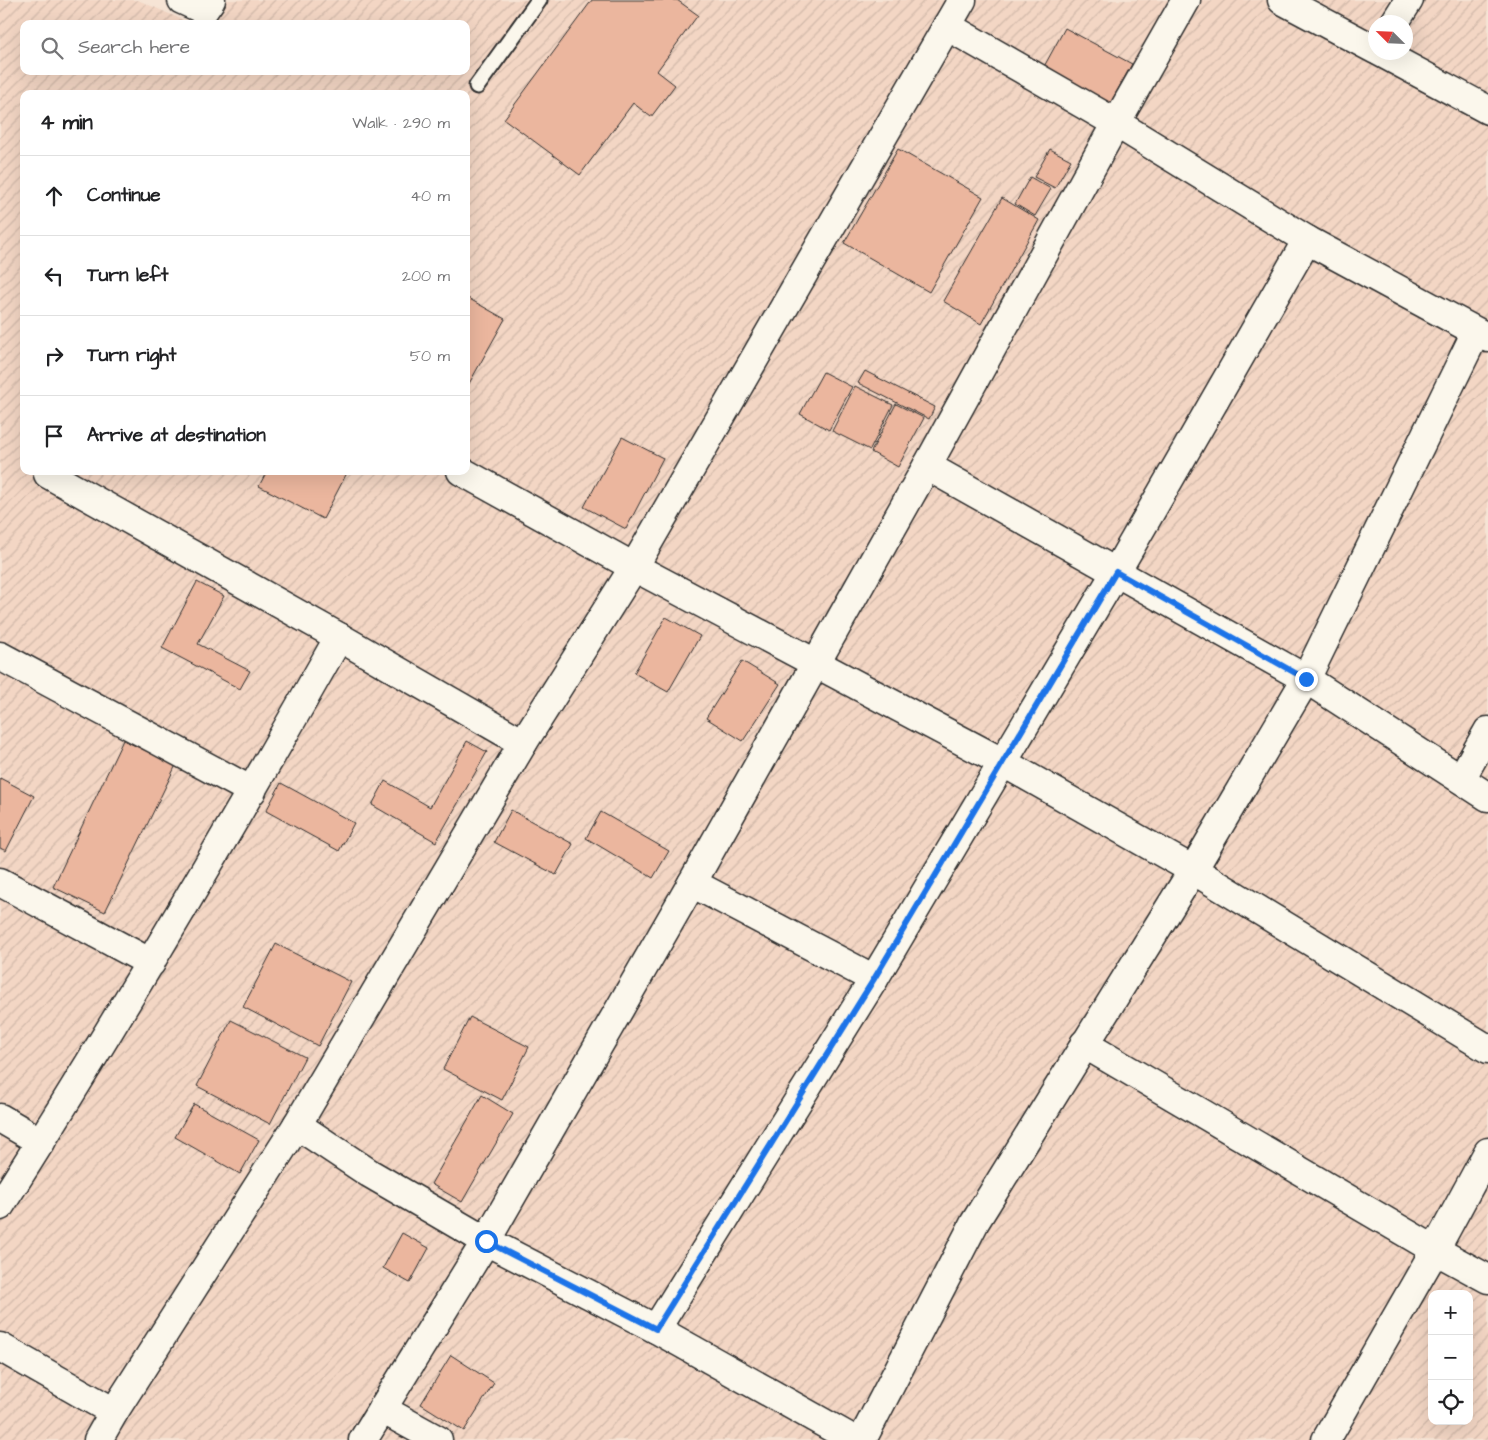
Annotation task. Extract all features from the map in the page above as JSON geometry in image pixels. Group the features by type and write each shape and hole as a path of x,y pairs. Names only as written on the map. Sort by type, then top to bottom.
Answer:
{"street":[{"path":"182,0 204,10 211,0"},
{"path":"98,1440 297,1125 523,743 634,568 962,0"},
{"path":"363,1440 486,1241 692,883 1186,0"},
{"path":"1282,0 1368,46"},
{"path":"1399,15 1409,0"},
{"path":"862,1440 975,1222 1192,870 1306,679 1482,335 1307,240 1116,123 947,26"},
{"path":"1395,60 1488,110"},
{"path":"656,1329 874,979 1116,572 1307,240"},
{"path":"927,466 1306,679 1488,797"},
{"path":"50,475 339,637 523,743"},
{"path":"469,475 634,568 1002,762 1192,870 1488,1049"},
{"path":"0,1206 151,963 252,791 339,637"},
{"path":"0,656 252,791"},
{"path":"1461,779 1488,731"},
{"path":"0,882 151,963"},
{"path":"692,883 874,979"},
{"path":"1084,1044 1435,1250 1488,1279"},
{"path":"0,1118 41,1142"},
{"path":"297,1125 369,1173 486,1241 656,1329 854,1440"},
{"path":"1335,1437 1488,1152"},
{"path":"0,1347 114,1412"},
{"path":"382,1409 438,1440"}],"lane":[{"path":"477,86 539,0"}],"shaded area":[{"path":"0,0 138,0 183,20 20,20 20,75 470,75 470,20 212,20 226,0 1488,0 1488,1440 0,1440"}],"building":[{"path":"592,0 677,0 698,15 657,71 675,85 651,117 633,103 580,175 504,119"},
{"path":"1065,28 1132,64 1107,109 1041,72"},
{"path":"898,149 983,197 929,292 844,243"},
{"path":"1050,149 1071,160 1055,188 1034,177"},
{"path":"1030,177 1051,189 1035,216 1015,204"},
{"path":"1002,198 1039,220 981,324 943,301"},
{"path":"470,299 505,319 470,382"},
{"path":"865,371 935,407 929,419 858,383"},
{"path":"823,372 852,387 829,430 800,414"},
{"path":"855,386 893,405 870,450 832,431"},
{"path":"896,404 924,418 898,467 871,452"},
{"path":"622,437 663,458 626,529 584,507"},
{"path":"265,475 346,475 323,519 259,486"},
{"path":"197,582 224,596 198,644 250,671 240,689 162,648"},
{"path":"666,617 700,636 668,692 634,673"},
{"path":"742,661 780,684 743,741 706,718"},
{"path":"123,740 176,765 105,912 53,887"},
{"path":"467,741 487,752 436,842 372,805 385,781 430,807"},
{"path":"0,778 34,796 6,851 0,848"},
{"path":"281,783 354,823 339,851 266,811"},
{"path":"511,810 573,844 556,875 494,842"},
{"path":"601,812 669,851 653,878 586,838"},
{"path":"276,944 351,982 318,1046 243,1007"},
{"path":"470,1017 529,1047 502,1100 443,1069"},
{"path":"231,1020 305,1057 270,1124 197,1086"},
{"path":"482,1095 513,1114 462,1202 431,1184"},
{"path":"194,1104 259,1140 240,1174 175,1137"},
{"path":"402,1233 429,1248 410,1283 383,1268"},
{"path":"451,1355 494,1383 464,1431 421,1404"}],"route":[{"path":"486,1241 656,1329 874,979 1116,572 1306,679"}]}
